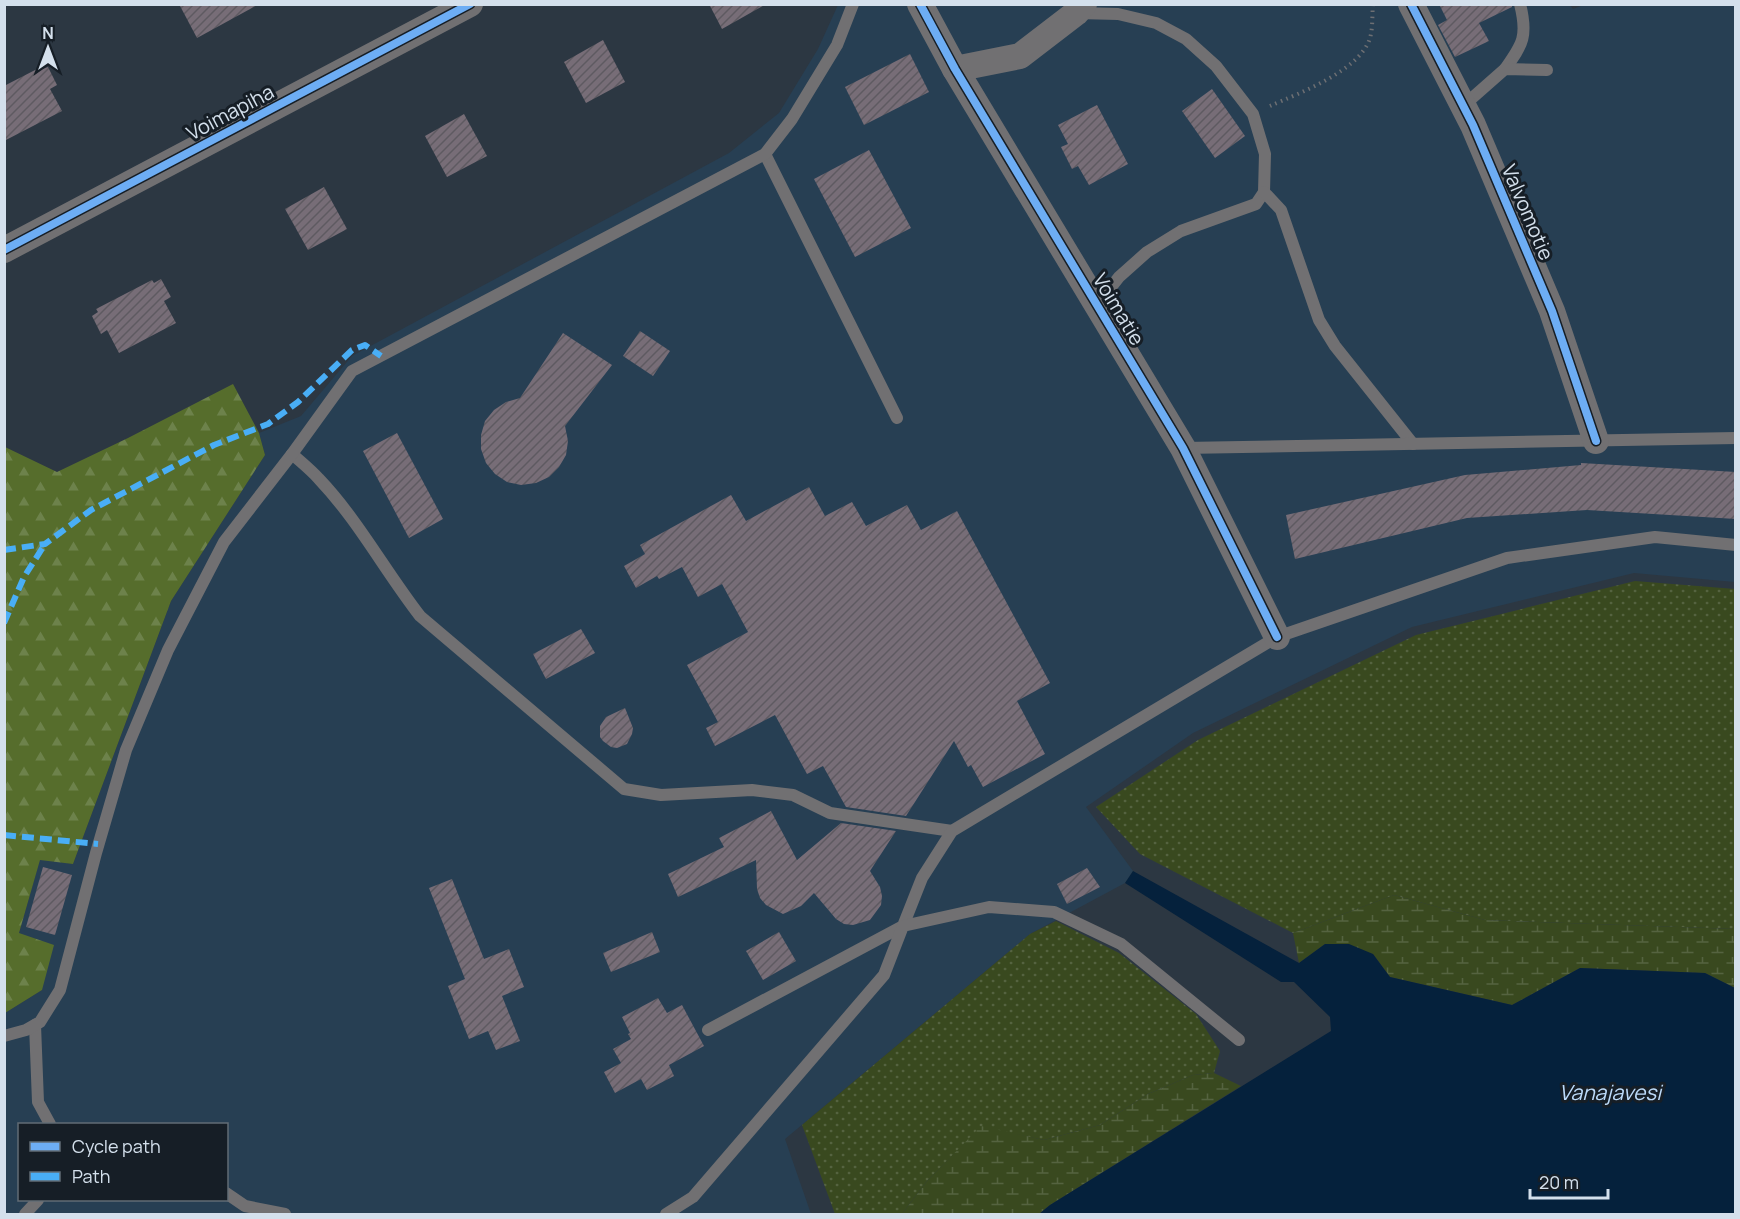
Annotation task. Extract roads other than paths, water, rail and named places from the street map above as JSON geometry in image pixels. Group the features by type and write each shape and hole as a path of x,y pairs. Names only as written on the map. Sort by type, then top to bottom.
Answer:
{"street":[{"name":"Voimapiha","path":"4,250 470,4"},
{"name":"Voimatie","path":"920,4 955,69 1183,448 1277,637"},
{"name":"Valvomotie","path":"1411,4 1464,106 1552,310 1596,441"},
{"path":"955,69 1020,56 1080,9"}],"lane":[{"path":"4,1036 26,1030 40,1022 60,990 98,844 126,750 168,650 224,542 352,371 765,154 792,120 837,45 853,4"},
{"path":"1464,106 1504,69 1522,46 1525,23 1520,4"},
{"path":"1080,9 1118,14 1156,23 1186,39 1216,66 1253,114 1265,154 1264,192 1256,204 1181,231 1147,252 1119,278 1097,305"},
{"path":"1504,69 1547,70"},
{"path":"765,154 897,418"},
{"path":"1264,192 1281,210 1319,320 1335,346 1413,444"},
{"path":"1183,448 1736,438"},
{"path":"292,454 319,479 368,542 420,616 624,789 661,795 752,790 793,795 830,813 952,831"},
{"path":"666,1215 693,1197 884,975 922,878 952,831 1277,637 1507,558 1656,537 1736,545"},
{"path":"708,1030 903,926 989,907 1054,912 1121,944 1239,1040"},
{"path":"35,1025 38,1102 49,1123"},
{"path":"228,1194 245,1206 285,1215"},
{"path":"25,1215 37,1201"}],"water":[{"name":"Vanajavesi","path":"1133,871 1299,963 1325,944 1349,944 1373,954 1390,977 1512,1005 1580,968 1705,973 1735,988 1735,1214 1039,1214 1331,1031 1330,1017 1294,982 1281,982 1125,883"}]}
